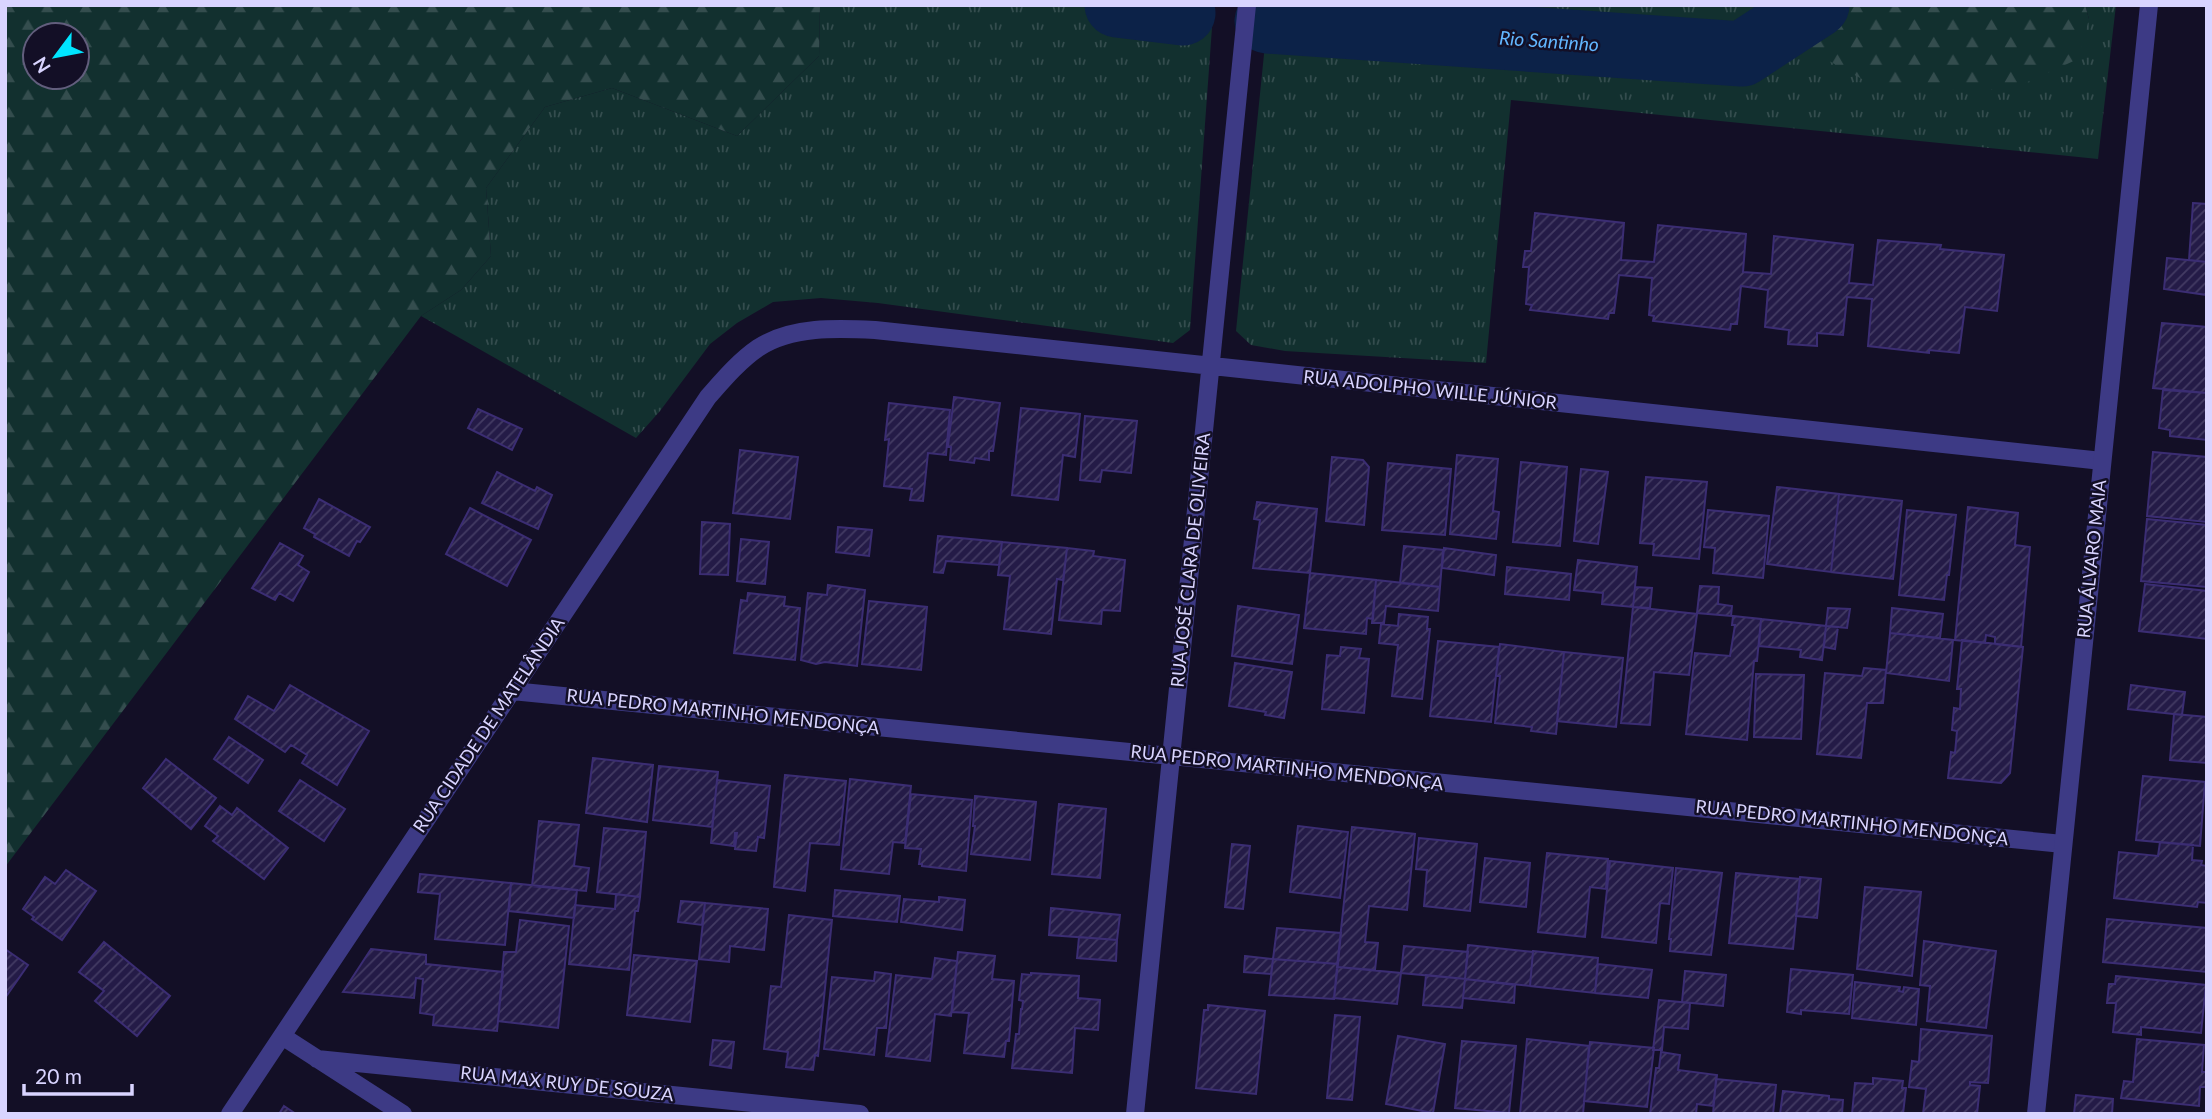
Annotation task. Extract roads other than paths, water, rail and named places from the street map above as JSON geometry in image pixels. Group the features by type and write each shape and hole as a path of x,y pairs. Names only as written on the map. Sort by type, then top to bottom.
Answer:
{"street":[{"name":"RUA JOSÉ CLARA DE OLIVEIRA","path":"1135,1114 1247,5"},
{"name":"RUA ÁLVARO MAIA","path":"2036,1114 2149,5"},
{"name":"RUA ADOLPHO WILLE JÚNIOR","path":"760,346 795,332 838,328 2102,461"},
{"name":"RUA CIDADE DE MATELÂNDIA","path":"230,1114 708,397 734,368 760,346"},
{"name":"RUA PEDRO MARTINHO MENDONÇA","path":"512,691 2063,844"},
{"path":"282,1036 403,1114"},
{"name":"RUA MAX RUY DE SOUZA","path":"317,1059 860,1114"}],"waterway":[{"name":"Rio Santinho","path":"1117,5 1183,13"},
{"name":"Rio Santinho","path":"1267,21 1742,54 1817,5"}]}
